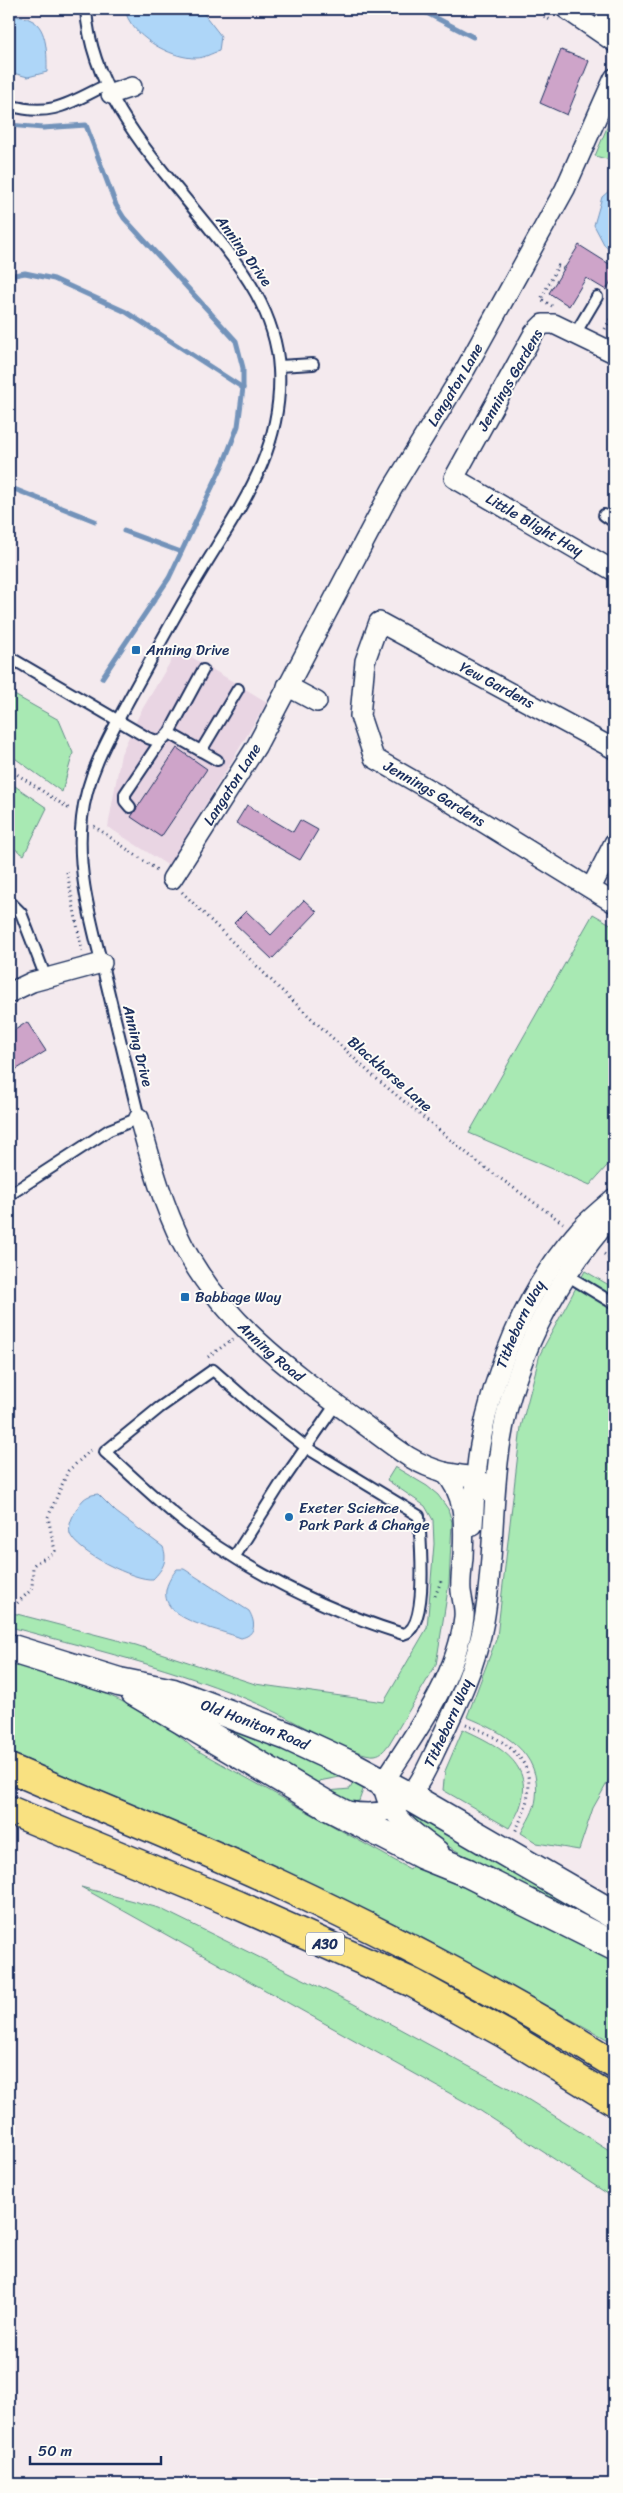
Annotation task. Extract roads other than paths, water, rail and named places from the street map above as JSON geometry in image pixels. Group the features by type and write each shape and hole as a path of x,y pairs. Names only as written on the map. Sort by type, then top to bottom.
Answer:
{"highway":[{"name":"A30","path":"9,1768 278,1884 439,1962 563,2032 614,2064"},
{"name":"A30","path":"15,1812 238,1905 413,1983 505,2034 614,2101"}],"street":[{"path":"566,9 607,37 612,9"},
{"name":"Langaton Lane","path":"172,879 256,747 392,489 466,368 565,189 614,78"},
{"path":"109,90 132,87"},
{"name":"Jennings Gardens","path":"454,478 534,333 543,324 554,324 578,329 614,353"},
{"name":"Little Blight Hay","path":"454,478 614,571"},
{"name":"Jennings Gardens","path":"379,622 365,662 360,716 374,758 442,797 614,903"},
{"name":"Yew Gardens","path":"379,622 614,749"},
{"path":"287,686 318,702"},
{"path":"591,888 614,843"},
{"path":"9,993 46,978 94,965"},
{"name":"Anning Road","path":"139,1118 160,1193 182,1245 226,1310 251,1336 336,1404 410,1457 444,1472 476,1476"},
{"name":"Tithebarn Way","path":"395,1796 430,1708 457,1650 469,1592 476,1476 480,1444 503,1363 516,1329 614,1198"},
{"name":"Tithebarn Way","path":"583,1237 614,1214"},
{"name":"Tithebarn Way","path":"395,1796 452,1718 477,1652 484,1621 492,1554 494,1498 502,1431 510,1398 527,1346 546,1308 559,1270"},
{"name":"Tithebarn Way","path":"476,1476 487,1468 502,1431"},
{"name":"Tithebarn Way","path":"444,1472 458,1491 465,1519 461,1590 465,1606"},
{"path":"476,1476 488,1485 494,1498"},
{"name":"Old Honiton Road","path":"9,1648 119,1682 174,1693 217,1708 294,1740 614,1915"},
{"name":"Old Honiton Road","path":"119,1682 330,1808 423,1855 468,1873 614,1946"},
{"name":"Old Honiton Road","path":"330,1808 379,1814 395,1796"},
{"name":"Old Honiton Road","path":"395,1796 410,1831 468,1873"}],"lane":[{"name":"Anning Drive","path":"86,9 93,49 109,90 138,138 246,275 261,301 274,334 279,366 280,399 269,452 185,599 100,755 82,818 82,866 94,965 139,1118"},
{"path":"9,105 36,112 59,107 81,97 109,90"},
{"path":"578,329 597,297"},
{"path":"279,366 313,364"},
{"path":"604,515 614,522"},
{"path":"9,657 148,738 160,742"},
{"path":"130,807 125,801 125,794 160,742 169,733 203,670"},
{"path":"201,751 238,689"},
{"path":"169,733 217,760"},
{"path":"9,901 20,913 46,978"},
{"path":"9,1195 108,1130 139,1118"},
{"path":"559,1270 613,1303"},
{"path":"213,1370 255,1407 307,1448 419,1516 422,1582 413,1629 403,1634 371,1624 291,1589 235,1556 218,1547 161,1502 105,1452 158,1408 213,1370"},
{"path":"235,1556 336,1404"}],"water":[{"path":"125,9 200,9 221,36 219,51 197,58 164,50 153,44 134,28 128,19"},
{"path":"15,16 29,19 41,29 45,43 47,72 28,77 9,72 9,18"},
{"path":"610,190 614,190 614,252 605,246 594,225 602,197"},
{"path":"98,1494 116,1512 163,1547 164,1564 153,1579 133,1575 94,1557 83,1549 70,1534 70,1524 81,1503 85,1498"},
{"path":"177,1569 184,1569 249,1611 254,1624 250,1634 241,1638 212,1629 183,1617 172,1609 166,1598 167,1585"}],"waterway":[{"path":"419,9 473,37"},
{"path":"9,125 43,128 86,125 116,205 124,218 236,341 243,368 243,388 238,426 224,462 169,578 102,678"},
{"path":"9,276 25,273 54,279 126,312 243,388"},
{"path":"9,487 95,521"},
{"path":"124,531 181,552"}],"place":[{"name":"Anning Drive","path":"136,650"},
{"name":"Babbage Way","path":"185,1297"},
{"name":"Exeter Science Park Park & Change","path":"289,1517"}]}
